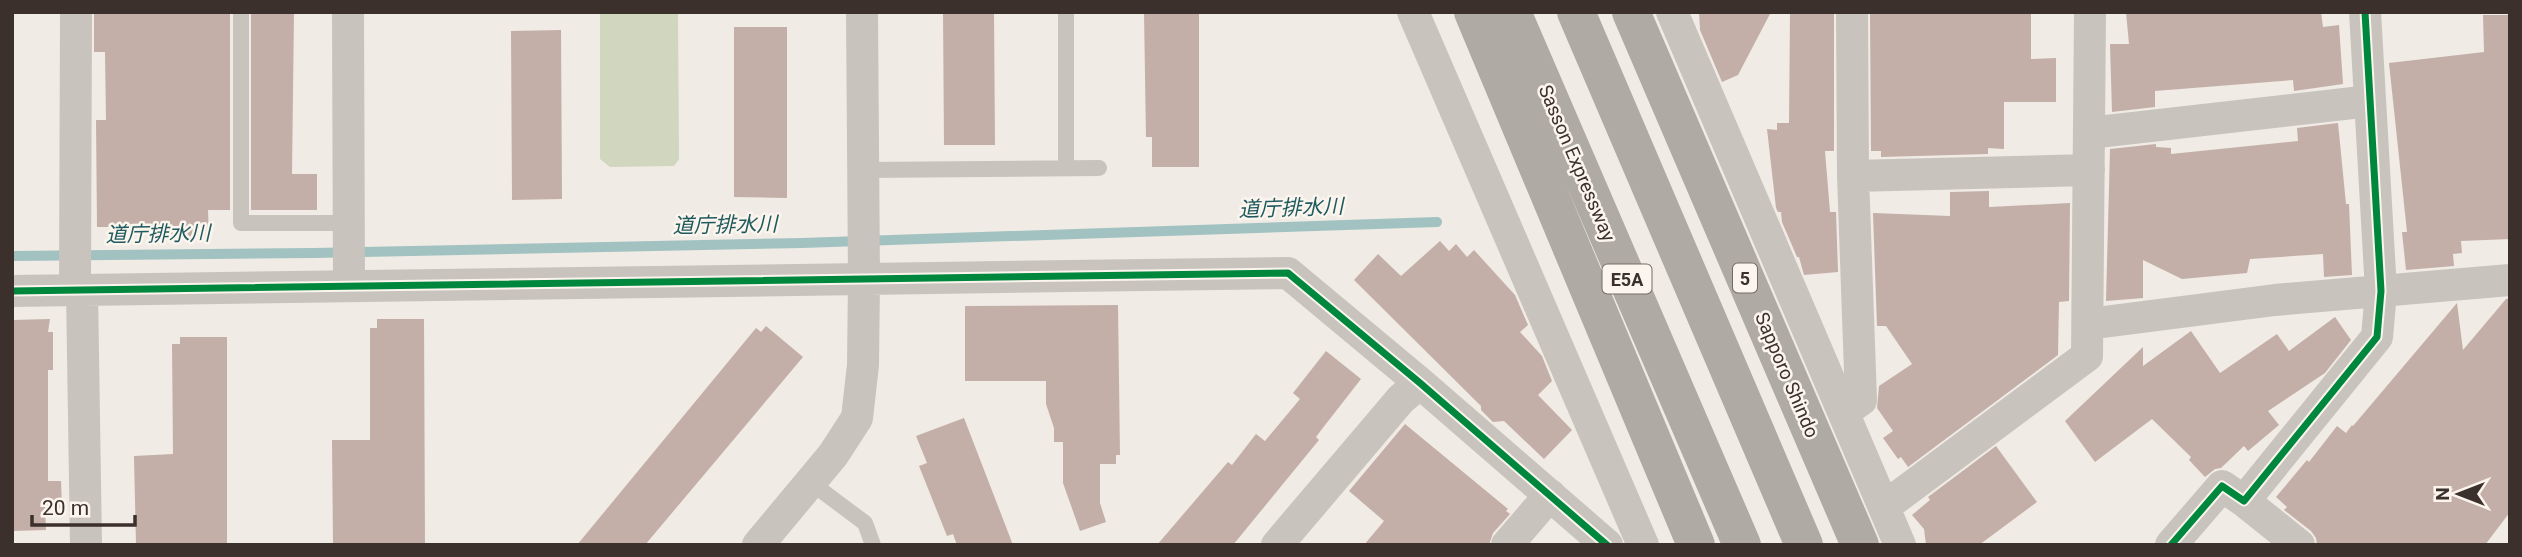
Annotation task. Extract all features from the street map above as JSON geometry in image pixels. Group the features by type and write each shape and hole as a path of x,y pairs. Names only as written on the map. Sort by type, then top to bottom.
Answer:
{"highway":[{"path":"1473,12 1696,545"},
{"name":"Sasson Expressway","path":"1512,12 1742,545"},
{"path":"1576,12 1804,545"},
{"name":"Sapporo Shindo","path":"1630,12 1860,545"}],"street":[{"path":"76,12 76,274 86,545"},
{"path":"348,12 348,277"},
{"path":"758,545 810,482 857,418 863,365 862,12"},
{"path":"1413,12 1643,545"},
{"path":"1672,12 1900,545"},
{"path":"1844,412 1861,400 1853,176 1852,12"},
{"path":"1884,507 2087,356 2090,12"},
{"path":"2244,501 2377,337 2381,291 2365,12"},
{"path":"2089,133 2370,101"},
{"path":"1853,176 2089,170"},
{"path":"12,291 76,274 348,277 864,272 1288,274 1420,383 1606,545"},
{"path":"2088,324 2275,300 2510,280"},
{"path":"1278,545 1401,399 1420,383"},
{"path":"1577,520 1616,483"},
{"path":"2171,545 2222,486 2299,545"},
{"path":"1507,545 1550,495"}],"lane":[{"path":"241,12 241,223 347,229"},
{"path":"1066,12 1066,169"},
{"path":"863,170 1099,168"},
{"path":"810,482 865,523 873,545"}],"green space":[{"path":"600,12 678,12 679,159 674,166 610,167 600,159"}],"building":[{"path":"94,12 230,12 230,210 208,210 209,237 160,238 159,227 97,227 96,120 106,120 105,52 94,52"},
{"path":"251,12 294,12 292,174 317,174 317,210 251,210"},
{"path":"943,12 994,12 995,145 944,145"},
{"path":"1144,12 1199,12 1199,167 1152,167 1152,137 1146,137"},
{"path":"1699,12 1771,12 1738,75 1722,82 1700,30"},
{"path":"1790,12 1834,12 1834,151 1825,151 1830,212 1836,212 1838,272 1804,275 1799,257 1782,222 1781,212 1776,208 1767,129 1777,130 1777,123 1789,123"},
{"path":"1870,12 2031,12 2031,59 2056,58 2056,102 2004,102 2004,149 1988,148 1988,154 1881,157 1881,151 1871,151"},
{"path":"2126,12 2321,12 2323,27 2339,25 2343,84 2294,91 2293,80 2155,91 2155,107 2112,112 2110,44 2129,44"},
{"path":"2483,15 2510,15 2510,239 2461,241 2462,253 2453,254 2454,266 2406,270 2402,232 2407,232 2389,63 2484,52"},
{"path":"734,27 787,27 787,198 734,197"},
{"path":"561,30 562,199 512,200 511,31"},
{"path":"2338,123 2346,204 2349,204 2352,275 2324,277 2323,254 2250,259 2247,273 2182,279 2143,260 2143,298 2106,301 2110,149 2156,144 2156,147 2171,148 2171,154 2298,141 2297,128"},
{"path":"1989,191 1989,207 2070,203 2069,301 2059,302 2058,355 1908,467 1901,457 1898,459 1883,438 1893,431 1877,408 1879,386 1912,364 1886,326 1877,326 1873,213 1950,216 1950,192"},
{"path":"1440,241 1449,251 1456,244 1467,257 1474,250 1515,295 1528,325 1520,332 1542,356 1552,381 1538,395 1572,430 1544,459 1504,421 1493,422 1481,410 1481,406 1354,280 1378,254 1401,276"},
{"path":"2510,298 2510,512 2485,545 2317,545 2311,531 2284,510 2287,507 2276,497 2307,460 2309,462 2337,426 2346,433 2353,426 2457,303 2463,350 2506,299"},
{"path":"1118,305 1120,455 1116,455 1116,464 1100,464 1100,503 1106,522 1080,531 1063,483 1063,442 1054,442 1054,428 1046,404 1046,381 965,381 965,306"},
{"path":"2335,317 2351,340 2325,373 2268,411 2279,425 2248,451 2244,446 2221,468 2205,477 2189,460 2191,457 2152,419 2095,462 2065,421 2143,347 2143,366 2191,331 2220,373 2277,334 2289,351"},
{"path":"50,319 48,332 53,332 53,370 48,370 48,481 61,481 62,508 45,508 46,530 12,531 12,320"},
{"path":"377,319 424,319 425,545 333,545 332,440 370,440 370,328 377,328"},
{"path":"766,326 803,357 645,545 577,545 756,328 761,332"},
{"path":"180,337 227,337 227,545 136,545 134,456 173,454 172,344 180,344"},
{"path":"1326,351 1361,379 1316,437 1319,440 1233,545 1157,545 1228,462 1232,465 1256,434 1265,441 1300,399 1293,393"},
{"path":"964,418 1013,545 957,545 953,534 947,536 919,466 927,463 916,436"},
{"path":"1405,424 1508,509 1506,511 1510,514 1493,533 1489,545 1364,545 1384,521 1349,491"},
{"path":"1996,446 2037,502 1979,545 1926,545 1924,529 1912,515 1930,500 1928,497"}],"waterway":[{"name":"道庁排水川","path":"12,256 802,243 1437,222"}],"cycle path":[{"path":"2171,545 2222,486 2244,501 2377,337 2381,291 2365,12"},
{"path":"12,291 1288,273 1607,545"}]}
